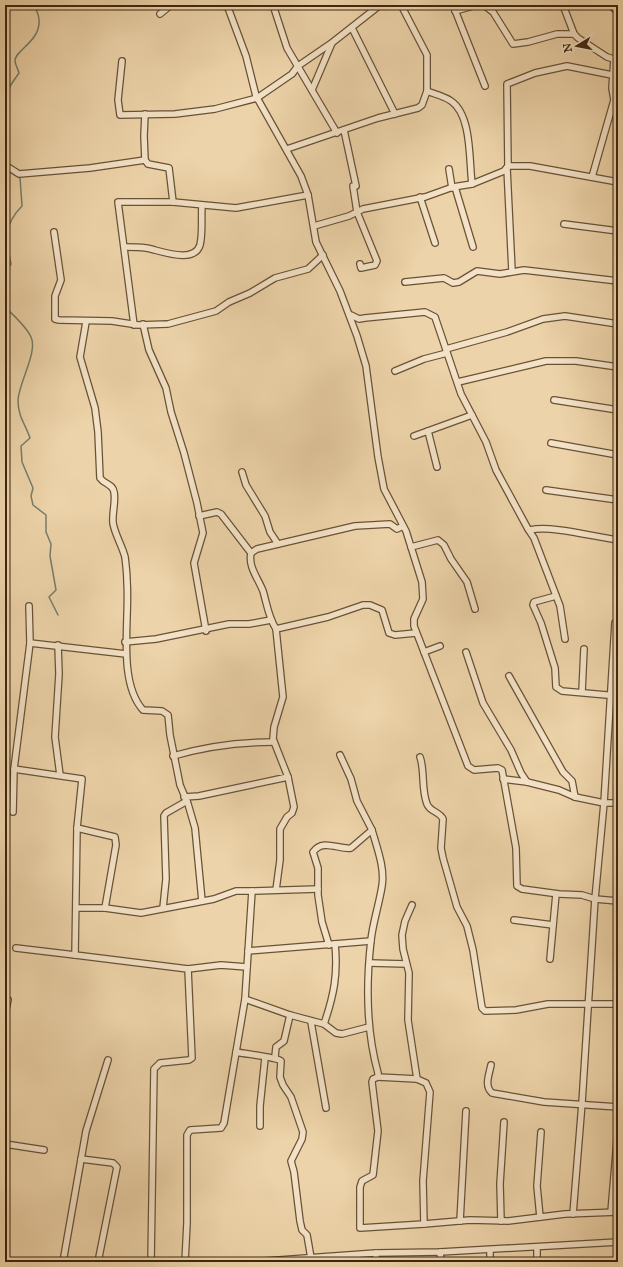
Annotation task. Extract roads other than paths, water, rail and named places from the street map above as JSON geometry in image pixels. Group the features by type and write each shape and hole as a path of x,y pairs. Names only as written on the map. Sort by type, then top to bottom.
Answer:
{"street":[{"path":"160,14 170,5"},
{"path":"227,5 246,56 257,98 298,168 308,195 316,242 351,315 352,324 366,366 378,457 384,489 403,526 419,571 424,599 414,619 416,634 468,766 474,770 498,768 502,770 516,848 517,886 522,889 556,894 582,894 595,899 618,901"},
{"path":"273,5 287,48 337,133"},
{"path":"122,61 118,113 122,116 176,114 215,108 257,98 292,74 298,66 332,43 380,5"},
{"path":"287,149 418,108 422,105 427,91 427,55 401,5"},
{"path":"453,5 485,86"},
{"path":"455,11 477,5"},
{"path":"484,5 493,12 513,44 528,42 557,34 574,34"},
{"path":"563,5 574,34 578,38 607,57 616,57 612,75 614,100 592,177"},
{"path":"610,5 618,12"},
{"path":"352,28 395,114"},
{"path":"312,90 332,43"},
{"path":"512,271 508,167 507,84 535,73 567,66 612,75"},
{"path":"427,91 450,100 456,105 459,111 467,130 472,184"},
{"path":"146,114 144,136 145,160 148,164 169,168 172,202"},
{"path":"344,130 356,186 353,186 357,212 377,261 375,265 361,268 360,264"},
{"path":"6,166 19,174 90,168 145,160"},
{"path":"314,226 357,212 420,197 453,187 472,184 499,173 508,167 530,166 618,182"},
{"path":"448,169 473,247"},
{"path":"134,325 118,202 172,202 236,208 308,195"},
{"path":"420,197 435,243"},
{"path":"125,247 146,248 171,254 186,255 194,253 199,246 202,205"},
{"path":"564,224 618,232"},
{"path":"54,232 61,280 55,296 55,319 86,322 112,321 134,325 168,324 216,311 229,302 250,293 275,278 308,269 323,255"},
{"path":"406,282 444,278 453,283 459,282 477,271 500,274 524,270 618,281"},
{"path":"352,324 359,319 429,313 433,314 437,320 458,382 472,415 486,442 496,470 528,529 530,530 560,606 566,639"},
{"path":"351,315 359,319"},
{"path":"395,371 424,359 543,319 565,316 618,324"},
{"path":"86,322 80,357 95,408 98,432 100,478 112,487 114,492 113,521 125,557 127,583 125,642 132,687 136,702 143,710 162,711 168,715 173,756 195,828 202,901"},
{"path":"143,324 149,350 166,388 171,412 184,453 203,533 194,563 206,630"},
{"path":"458,382 546,361 576,361 618,367"},
{"path":"554,400 618,410"},
{"path":"414,436 472,415"},
{"path":"428,431 437,467"},
{"path":"551,442 618,455"},
{"path":"242,472 246,485 265,516 270,532 278,544"},
{"path":"546,490 618,500"},
{"path":"199,516 215,513 221,514 251,553"},
{"path":"276,890 280,860 280,829 293,810 288,777 274,742 274,727 283,697 276,629 271,620 263,592 252,569 250,559 251,553 257,549 303,537 355,526 390,524 397,529 403,526"},
{"path":"530,530 539,528 567,531 618,540"},
{"path":"411,547 438,540 444,545 451,559 467,582 475,610"},
{"path":"556,596 534,602 533,605 541,623 555,668 556,687 562,691 618,696"},
{"path":"276,629 328,617 363,605 370,605 382,610 390,633 394,635 416,634"},
{"path":"13,812 14,769 30,643 29,606"},
{"path":"125,642 206,630 225,625 249,624 271,620"},
{"path":"572,1214 582,1103 595,899 604,804 615,623"},
{"path":"30,643 58,645 126,654"},
{"path":"58,645 59,674 55,737 60,775"},
{"path":"424,652 440,646"},
{"path":"582,692 584,650"},
{"path":"466,652 483,703 511,750 521,773 527,782"},
{"path":"509,676 563,772 572,781 575,797"},
{"path":"173,756 200,749 240,743 274,742"},
{"path":"340,755 351,779 357,801 372,830 381,864 382,885 371,941 369,1027 378,1077"},
{"path":"420,757 426,802 431,810 441,815 443,818 441,833 443,858 457,907 465,920 472,944 482,1008 489,1012 548,1004 618,1004"},
{"path":"14,769 82,779 77,828 77,908 75,955"},
{"path":"163,908 166,879 164,816 166,813 186,799 288,777"},
{"path":"503,778 559,790 575,797 604,804 618,803"},
{"path":"77,828 115,837 116,845 105,908"},
{"path":"324,1024 334,994 336,963 332,944 322,922 318,889 318,872 313,854 314,850 327,845 350,848 372,830"},
{"path":"77,908 105,908 141,913 202,901 236,891 318,889"},
{"path":"185,1262 188,1223 188,1132 196,1129 215,1130 223,1126 245,999 252,891"},
{"path":"550,959 556,894"},
{"path":"412,905 405,921 402,935 406,964 409,973 410,987 408,1020 417,1079"},
{"path":"514,920 553,924"},
{"path":"248,951 371,941"},
{"path":"16,948 188,969 221,965 247,967"},
{"path":"370,963 406,964"},
{"path":"152,1262 154,1069 160,1063 189,1060 192,1058 188,969"},
{"path":"245,999 311,1022 324,1024 336,1033 342,1034 369,1027"},
{"path":"5,1014 8,1000"},
{"path":"275,1057 276,1047 284,1041 290,1015"},
{"path":"311,1022 326,1108"},
{"path":"236,1052 265,1058 275,1057 281,1061 280,1077 283,1085 291,1097 301,1124 302,1139 291,1162 294,1172 302,1230 307,1235 312,1258"},
{"path":"260,1126 260,1106 265,1058"},
{"path":"63,1262 86,1131 108,1060"},
{"path":"491,1066 487,1085 488,1090 492,1093 544,1102 582,1103 618,1107"},
{"path":"424,1224 424,1180 430,1092 426,1083 417,1079 378,1077 373,1079 372,1082 378,1131 375,1171 373,1175 362,1181 360,1187 360,1228 618,1212"},
{"path":"460,1221 466,1111"},
{"path":"501,1220 500,1184 504,1122"},
{"path":"611,1212 618,1128"},
{"path":"540,1217 536,1186 541,1132"},
{"path":"5,1144 44,1150"},
{"path":"81,1159 113,1163 117,1167 98,1262"},
{"path":"249,1262 312,1258 323,1260 376,1253 490,1250 618,1242"},
{"path":"537,1247 537,1262"},
{"path":"490,1250 490,1262"},
{"path":"440,1252 441,1262"},
{"path":"376,1253 376,1262"}],"waterway":[{"path":"5,108 10,86 19,73 15,62 16,57 32,40 39,27 39,20 34,5"},
{"path":"5,169 20,178 22,206 16,213 9,226 7,240 11,264 5,273"},
{"path":"5,282 7,290 5,306"},
{"path":"5,307 20,321 31,337 32,351 21,385 18,400 20,416 30,438 21,446 22,462 33,488 31,496 33,505 46,515 46,532 51,544 50,556 56,590 49,597 58,615"}]}
